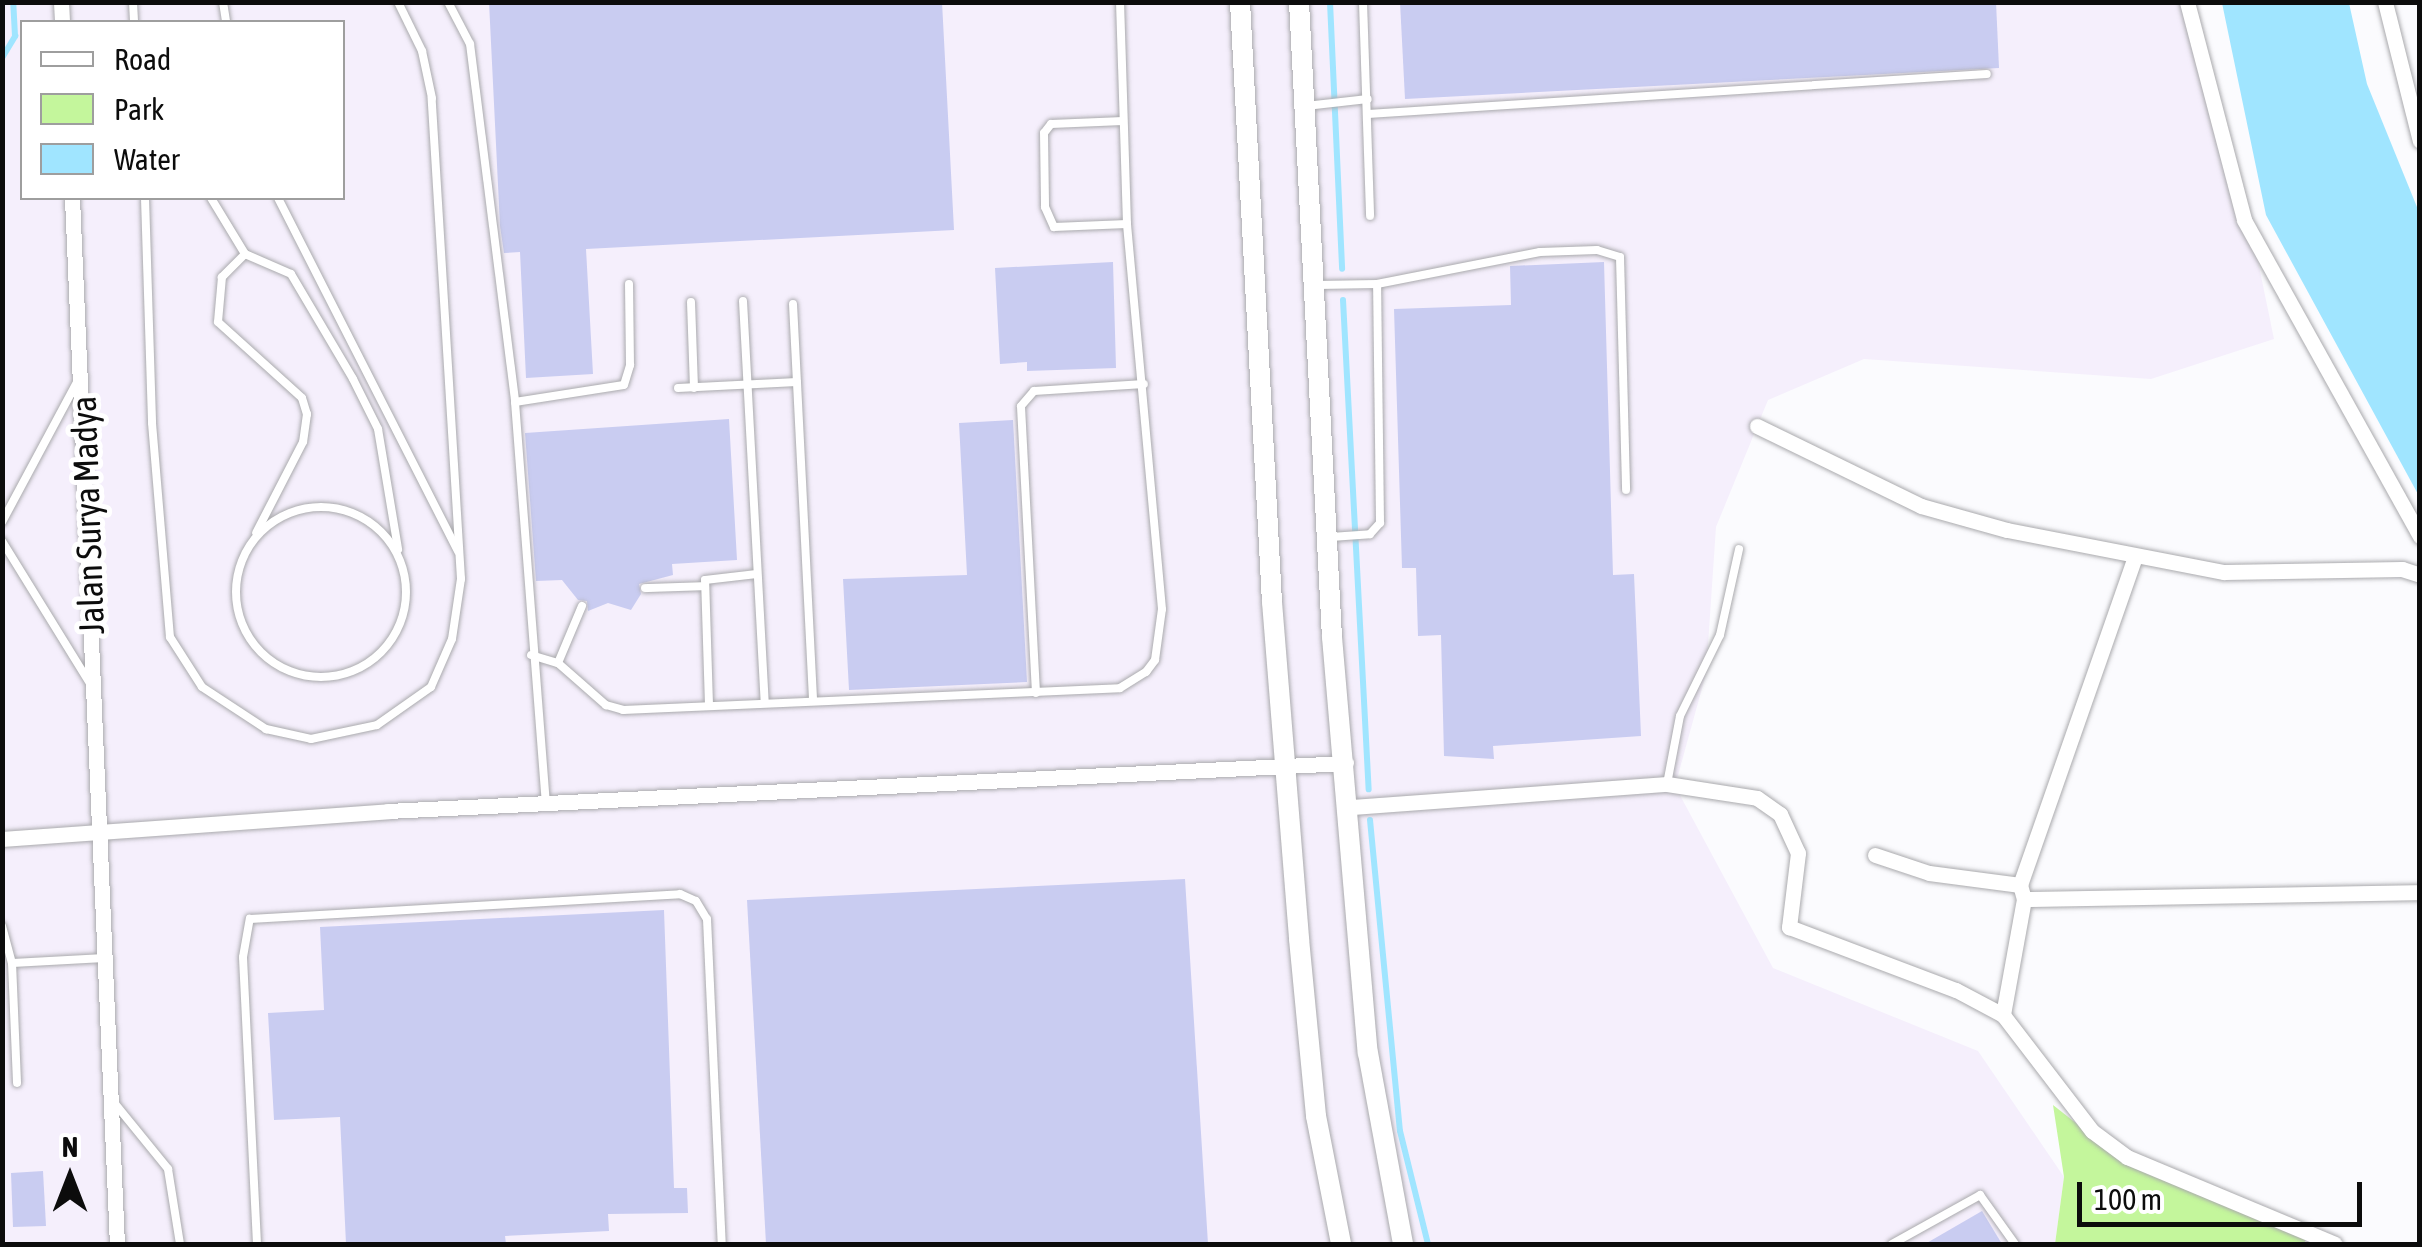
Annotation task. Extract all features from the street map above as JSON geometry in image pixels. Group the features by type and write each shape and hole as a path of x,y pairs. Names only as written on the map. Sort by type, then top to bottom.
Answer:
{"street":[{"path":"1240,2 1272,602 1290,764 1316,1116 1341,1244"},
{"path":"1299,2 1316,105 1313,286 1336,536 1346,763 1368,1053 1403,1244"},
{"path":"2187,2 2244,220 2420,536"},
{"path":"2387,3 2420,141"},
{"name":"Jalan Surya Madya","path":"72,200 117,1244"},
{"path":"1757,426 1921,506 2134,559 2224,572 2402,569 2420,575"},
{"path":"2003,1016 2022,892 2134,559"},
{"path":"2,839 388,811 546,807 1346,763"},
{"path":"1352,807 1666,784 1744,793 1780,814 1798,853 1789,926 1956,990 2003,1016 2092,1130 2128,1157 2335,1244"},
{"path":"1875,855 1929,873 2022,892 2420,892"}],"lane":[{"path":"145,200 162,587 170,637 193,679 220,704 266,729 311,739 377,725 431,686 459,613 460,556 432,98 422,51 398,2"},
{"path":"448,2 470,44 515,402 530,655 546,807"},
{"path":"530,655 558,663 606,706 1120,688 1156,660 1162,609 1128,224 1120,2"},
{"path":"1363,2 1370,216"},
{"path":"1368,114 1987,74"},
{"path":"1316,105 1368,99"},
{"path":"1124,121 1051,124 1044,133 1045,207 1054,227 1128,224"},
{"path":"211,200 244,254 292,274 378,430 406,602 388,647 346,673 297,675 268,660 246,635 235,604 237,570 303,442 306,414 302,398 218,322 222,277 244,254"},
{"path":"279,200 460,556"},
{"path":"1313,286 1377,284 1540,252 1597,250 1620,256 1626,490"},
{"path":"515,402 624,386 630,365 629,284"},
{"path":"1336,536 1364,535 1380,523 1377,284"},
{"path":"742,300 764,702"},
{"path":"691,302 694,388"},
{"path":"792,304 813,698"},
{"path":"2,522 81,374"},
{"path":"678,388 796,382"},
{"path":"1036,692 1021,406 1034,391 1144,384"},
{"path":"252,541 278,518 311,506 346,510 377,526 399,554"},
{"path":"2,541 94,689"},
{"path":"1666,784 1680,716 1720,635 1738,548"},
{"path":"709,705 705,586 712,577 757,574"},
{"path":"645,588 705,586"},
{"path":"558,663 582,606"},
{"path":"257,1244 243,957 250,919 680,894 696,901 707,919 722,1244"},
{"path":"2,926 12,963 16,1083"},
{"path":"12,963 105,958"},
{"path":"109,1096 168,1169 180,1244"},
{"path":"1892,1244 1980,1195 2015,1244"}],"shaded area":[{"path":"2,3 2187,3 2253,237 2274,339 2151,379 1864,359 1768,400 1716,527 1706,674 1675,786 1773,968 1978,1051 2064,1177 2055,1244 3,1244"}],"green space":[{"path":"2053,1105 2123,1160 2306,1239 2304,1244 2055,1244 2064,1177"}],"water":[{"path":"2222,3 2349,3 2367,84 2419,212 2419,496 2266,215"}],"building":[{"path":"489,2 942,2 954,230 586,249 593,374 526,378 520,252 504,253 500,226"},
{"path":"1400,2 1996,2 1999,68 1405,99"},
{"path":"1113,262 1116,368 1027,371 1027,362 1000,364 995,268"},
{"path":"1604,262 1613,575 1634,574 1641,736 1493,746 1494,759 1444,756 1441,635 1418,636 1416,568 1402,568 1394,309 1511,305 1510,266"},
{"path":"729,419 737,560 672,564 673,575 639,584 641,594 631,610 608,603 588,611 587,601 578,600 562,580 536,581 525,433"},
{"path":"1013,420 1027,682 849,690 843,579 967,575 959,423"},
{"path":"1185,879 1208,1244 766,1244 747,900"},
{"path":"664,910 674,1188 687,1188 688,1213 608,1214 609,1231 505,1236 506,1244 346,1244 340,1117 274,1120 268,1013 324,1010 320,927"},
{"path":"43,1171 46,1226 13,1227 11,1173"},
{"path":"1982,1211 2002,1244 1925,1244"}],"waterway":[{"path":"2,58 15,36 13,2"},
{"path":"1330,2 1342,269"},
{"path":"1343,300 1369,789"},
{"path":"1370,820 1400,1131 1428,1244"}]}
